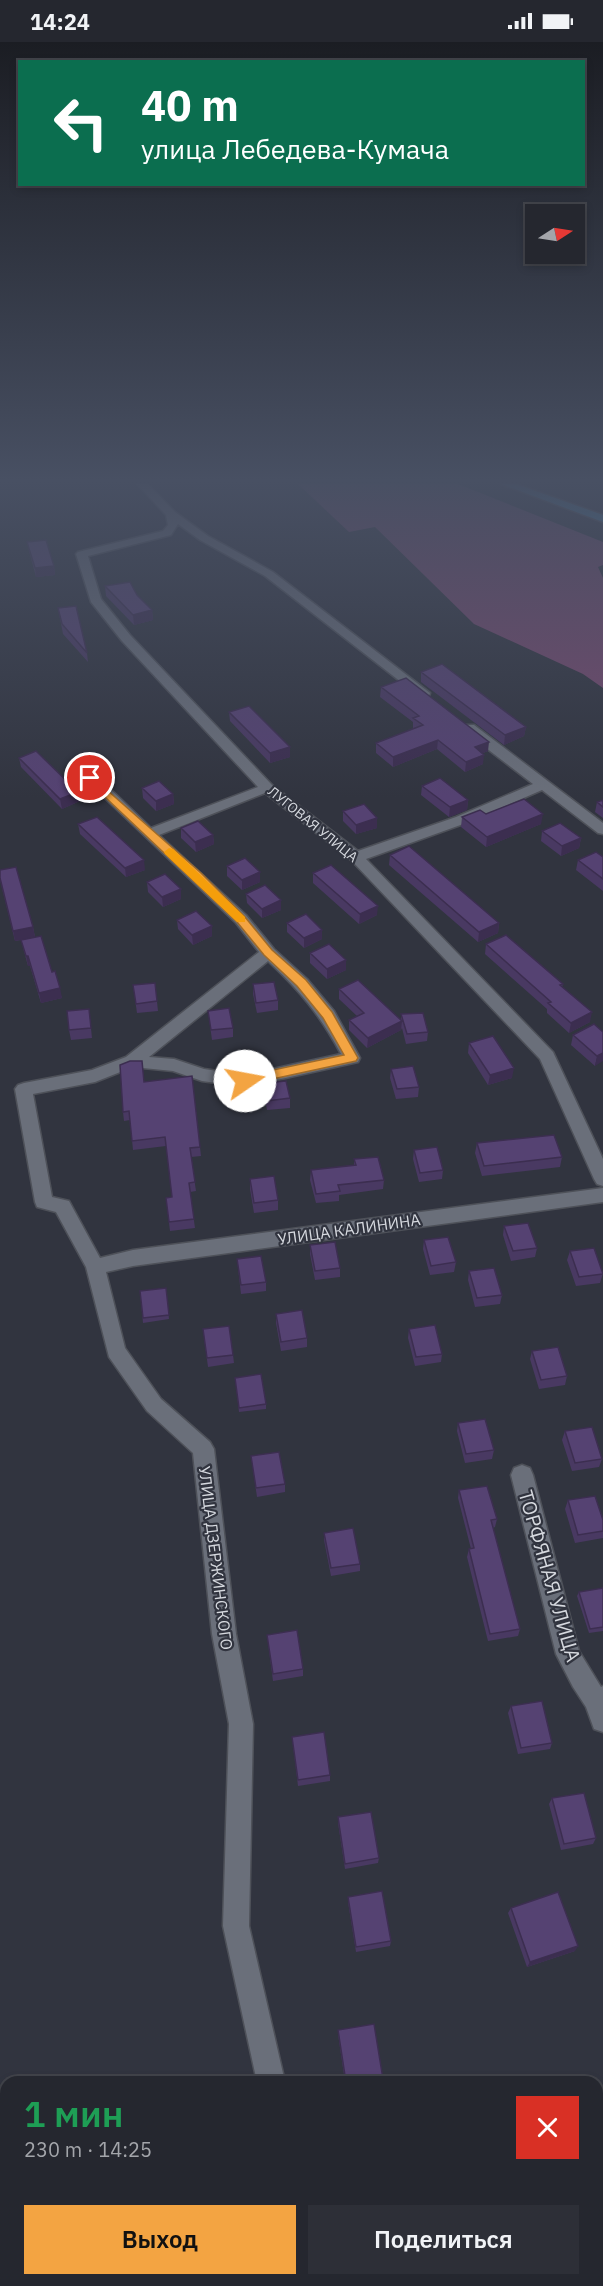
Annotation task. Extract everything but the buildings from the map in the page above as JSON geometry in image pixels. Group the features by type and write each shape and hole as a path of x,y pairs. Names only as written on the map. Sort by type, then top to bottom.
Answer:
{"street":[{"name":"ЛУГОВАЯ УЛИЦА","path":"92,589 95,600 126,639 267,788 356,857 547,1056 603,1179"},
{"path":"288,589 431,698"},
{"path":"459,720 603,831"},
{"path":"76,764 241,919 268,953 301,983 328,1015 352,1058 245,1081 202,1075 174,1065 132,1061"},
{"path":"356,857 461,820 542,785"},
{"path":"149,834 267,788"},
{"name":"УЛИЦА ДЗЕРЖИНСКОГО","path":"268,953 132,1061 95,1076 24,1089 44,1202 62,1206 95,1267 116,1351 154,1406 202,1449 224,1634 241,1724 236,1926 271,2076"},
{"name":"УЛИЦА КАЛИНИНА","path":"95,1267 133,1258 603,1195"},
{"name":"ТОРФЯНАЯ УЛИЦА","path":"522,1476 568,1654 581,1679 601,1706"}],"shaded area":[{"path":"438,589 603,589 603,688 583,674 474,624"}],"slow traffic":[{"path":"169,852 241,919"}],"route":[{"path":"90,778 197,876 241,919 268,953 301,983 328,1015 352,1058 245,1081"}]}
